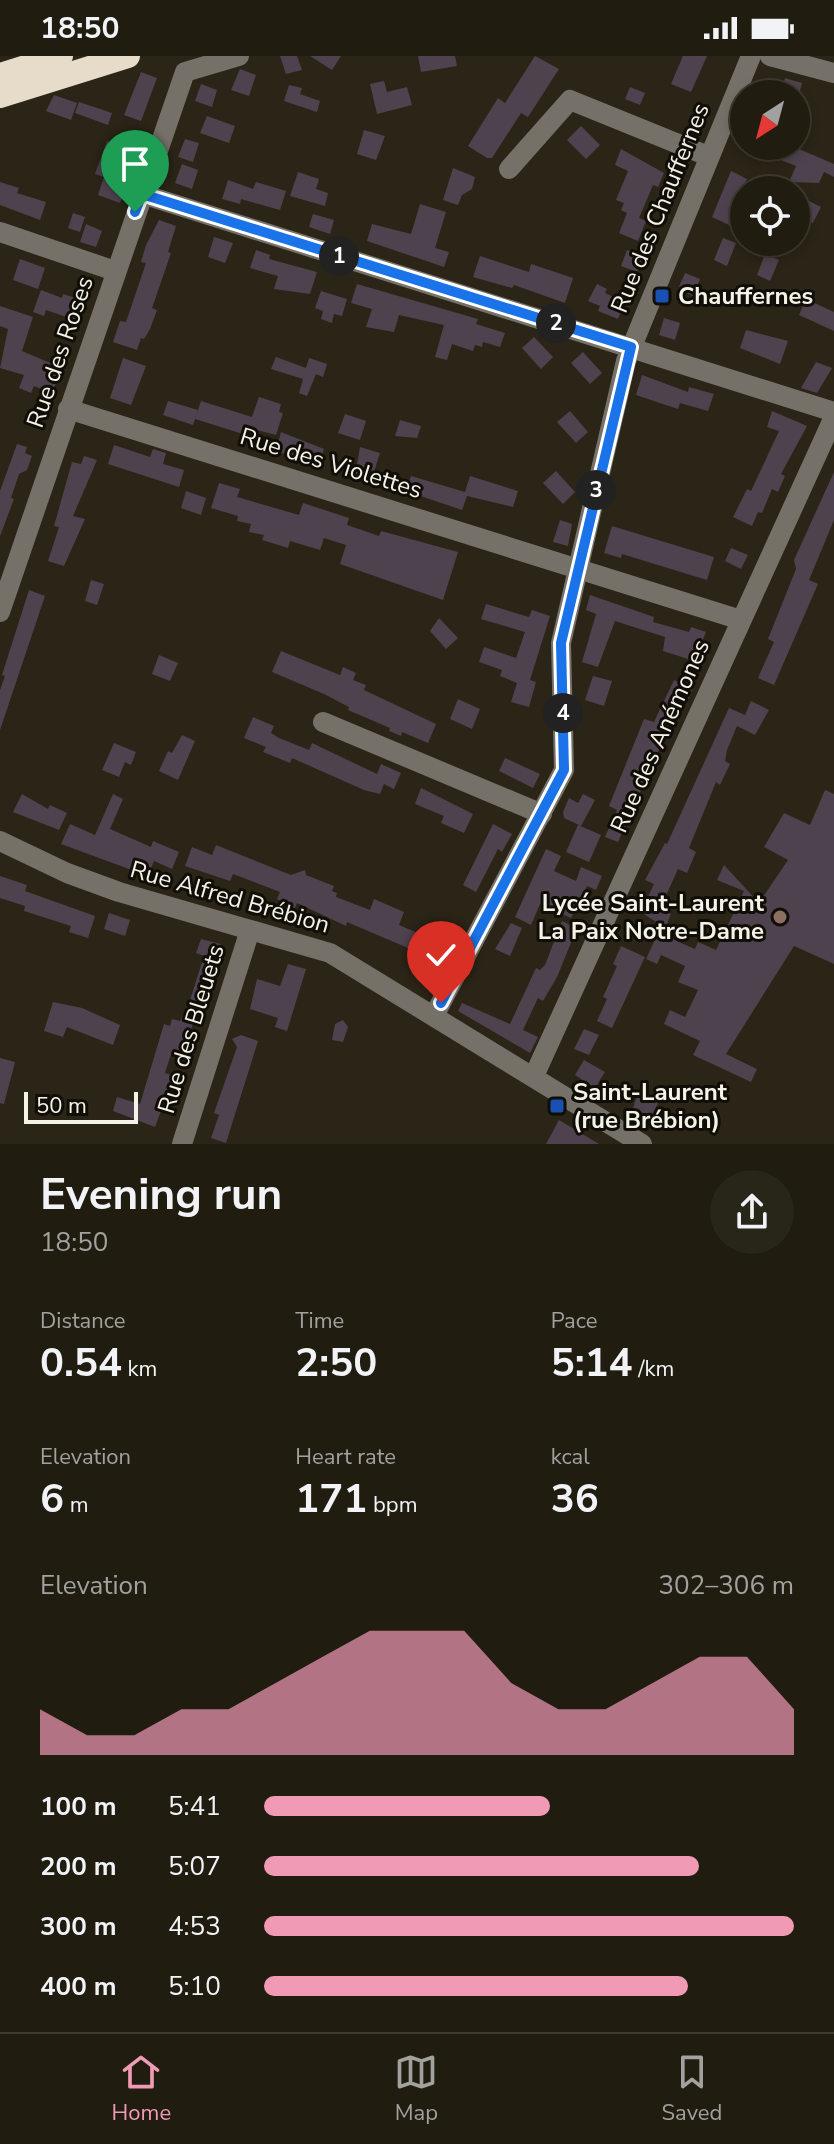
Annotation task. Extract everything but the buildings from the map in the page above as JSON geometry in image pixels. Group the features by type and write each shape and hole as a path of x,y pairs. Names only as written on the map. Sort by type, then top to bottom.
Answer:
{"highway":[{"path":"0,75 61,56"},
{"path":"0,96 128,56"}],"street":[{"name":"Rue des Roses","path":"0,612 185,72 239,56"},
{"name":"Rue des Chauffernes","path":"435,1014 564,770 561,643 631,347 751,56"},
{"path":"770,56 834,73"},
{"path":"509,169 570,100 708,156"},
{"path":"142,194 631,347 834,415"},
{"path":"0,232 115,271"},
{"name":"Rue des Violettes","path":"68,409 741,620"},
{"name":"Rue des Anémones","path":"534,1076 834,415"},
{"path":"323,722 542,814"},
{"name":"Rue Alfred Brébion","path":"0,841 107,888 330,953 435,1014 642,1144"},
{"name":"Rue des Bleuets","path":"182,1144 250,930"}],"place":[{"name":"Chauffernes","path":"662,296"},
{"name":"Lycée Saint-Laurent La Paix Notre-Dame","path":"780,917"},
{"name":"Saint-Laurent (rue Brébion)","path":"557,1106"}],"route":[{"path":"135,212 142,194 631,347 561,643 564,770 441,1003"}]}
